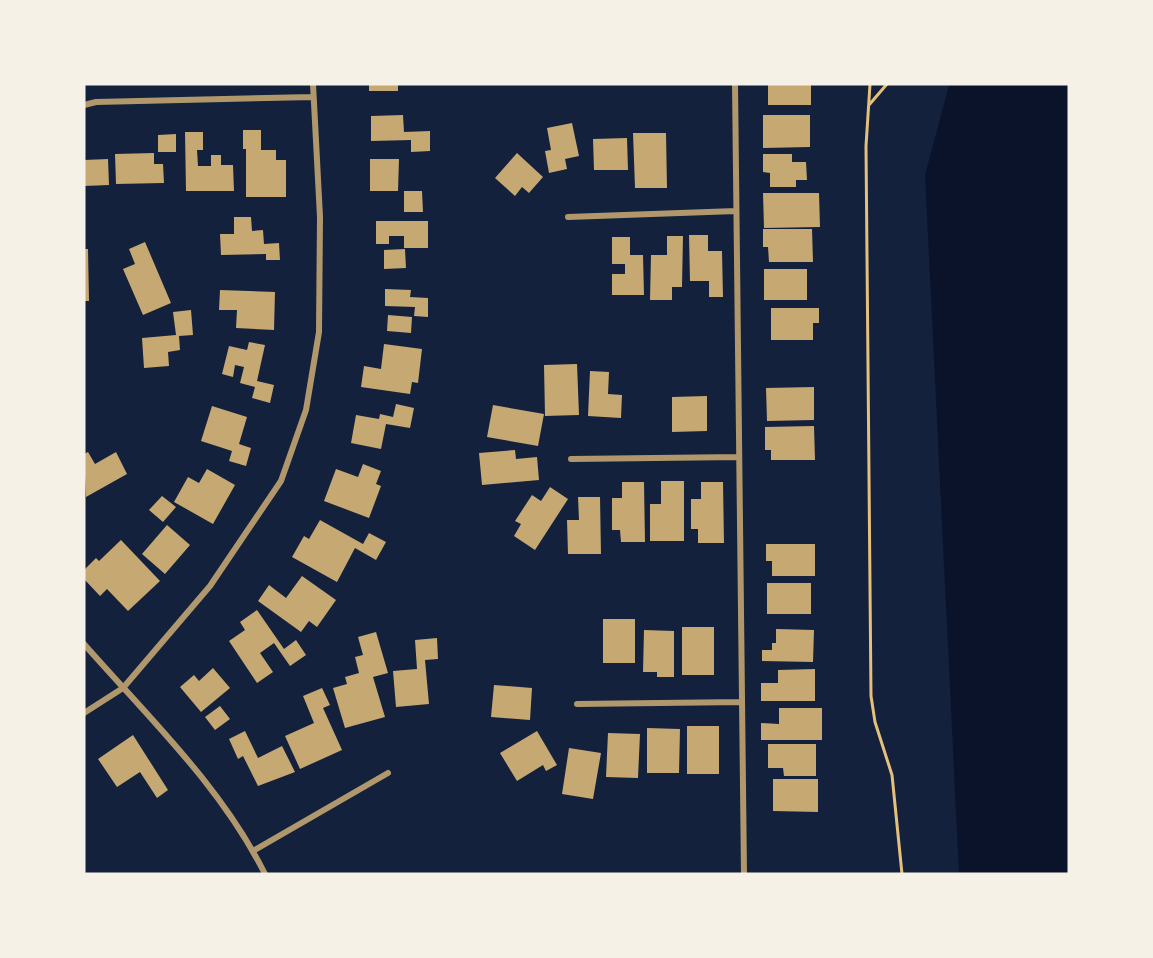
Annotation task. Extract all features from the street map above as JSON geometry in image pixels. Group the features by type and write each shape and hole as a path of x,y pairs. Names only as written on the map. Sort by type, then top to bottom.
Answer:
{"street":[{"path":"84,713 123,688 210,586 281,481 306,410 319,332 320,217 313,84"},
{"path":"735,84 744,874"},
{"path":"84,105 96,102 313,97"},
{"path":"568,217 736,211"},
{"path":"571,459 739,457"},
{"path":"84,644 190,760 253,851 265,874"},
{"path":"577,704 742,702"},
{"path":"253,851 388,773"}],"path":[{"path":"870,84 866,146 871,696 875,722 892,776 902,874"},
{"path":"868,107 887,84"}],"water":[{"path":"1069,84 1069,874 959,874 925,175 949,85"}],"building":[{"path":"369,84 398,84 398,91 369,91"},
{"path":"768,84 811,84 811,105 768,105"},
{"path":"403,115 404,132 430,131 430,151 411,152 411,140 371,141 371,116"},
{"path":"763,115 810,115 810,147 763,148"},
{"path":"572,123 579,156 565,159 567,169 549,173 545,151 551,150 547,128"},
{"path":"243,130 261,130 261,150 276,150 276,160 286,160 286,197 246,197 246,149 243,149"},
{"path":"185,132 203,132 203,150 197,150 198,166 211,166 211,155 221,155 221,165 233,165 234,191 186,191"},
{"path":"633,133 666,133 667,188 635,188"},
{"path":"176,134 176,152 158,152 158,135"},
{"path":"627,138 628,170 594,170 593,139"},
{"path":"154,153 154,164 163,164 164,183 116,184 115,154"},
{"path":"517,153 543,177 529,193 522,187 515,196 495,178"},
{"path":"763,154 792,154 792,162 806,162 807,180 796,180 796,187 770,187 770,173 763,172"},
{"path":"108,159 109,185 84,186 84,160"},
{"path":"370,159 399,159 398,191 370,191"},
{"path":"404,191 422,191 423,212 404,212"},
{"path":"763,193 819,193 820,227 764,228"},
{"path":"234,217 251,217 252,231 263,230 264,244 279,243 280,260 266,260 266,254 221,255 220,234 234,234"},
{"path":"376,221 428,221 428,248 404,248 404,236 389,236 389,244 376,244"},
{"path":"763,229 812,229 813,262 769,262 768,247 763,247"},
{"path":"689,235 708,235 708,251 722,251 723,297 709,297 709,281 690,281"},
{"path":"667,236 683,236 682,287 672,287 672,300 650,300 651,255 667,255"},
{"path":"612,237 630,237 630,255 643,255 644,295 612,295 612,274 625,274 625,264 612,264"},
{"path":"145,242 171,303 143,315 123,269 135,264 129,249"},
{"path":"84,249 88,249 89,301 84,301"},
{"path":"405,249 406,268 384,269 384,250"},
{"path":"764,269 807,269 807,300 764,300"},
{"path":"385,289 411,290 410,297 428,298 428,317 414,316 415,307 385,306"},
{"path":"220,290 275,292 274,330 236,328 237,310 219,310"},
{"path":"771,308 819,308 819,323 813,323 813,340 771,340"},
{"path":"191,310 193,335 179,336 180,350 168,352 169,366 144,368 142,338 176,335 173,312"},
{"path":"388,315 412,317 411,333 387,331"},
{"path":"249,342 265,345 257,381 274,385 270,403 252,398 255,387 240,383 244,367 235,365 233,377 222,374 229,346 247,350"},
{"path":"384,344 422,349 418,383 412,382 410,394 361,387 364,366 381,369"},
{"path":"577,364 579,415 545,416 544,365"},
{"path":"590,371 609,372 608,394 622,395 621,418 588,416"},
{"path":"814,387 814,420 767,421 766,388"},
{"path":"707,396 707,431 672,432 672,397"},
{"path":"396,404 414,408 410,428 386,424 381,449 351,443 356,415 379,419 380,414 393,417"},
{"path":"493,405 544,414 538,446 487,437"},
{"path":"212,406 247,417 239,444 251,448 246,466 229,461 232,451 201,441"},
{"path":"814,426 815,460 771,460 771,450 765,450 765,427"},
{"path":"515,450 516,459 537,457 539,480 482,485 479,453"},
{"path":"88,452 95,464 116,452 127,474 86,497 84,454"},
{"path":"363,464 381,471 376,484 381,486 369,518 324,501 336,469 358,477"},
{"path":"207,469 235,485 213,524 174,502 188,477 199,483"},
{"path":"661,481 684,481 684,541 650,541 650,504 661,504"},
{"path":"622,482 644,482 645,542 621,542 620,530 612,530 612,498 622,498"},
{"path":"701,482 723,482 724,543 698,543 698,529 691,529 691,499 701,499"},
{"path":"550,487 568,499 535,550 514,536 521,524 515,521 532,495 541,501"},
{"path":"162,496 176,507 163,522 149,510"},
{"path":"578,497 600,497 601,554 568,554 567,520 579,520"},
{"path":"320,520 363,544 369,533 386,542 376,560 355,548 337,582 292,557 304,536 309,539"},
{"path":"167,525 190,545 165,574 142,554"},
{"path":"121,540 160,581 128,611 107,589 100,596 84,579 84,570 96,558 99,561"},
{"path":"766,544 815,544 815,576 772,576 772,561 766,561"},
{"path":"302,576 336,600 317,627 309,621 301,632 258,601 269,585 286,598"},
{"path":"767,583 811,583 811,614 767,614"},
{"path":"257,610 284,649 296,640 306,655 290,666 274,643 260,653 273,672 257,683 229,641 245,630 240,622"},
{"path":"603,619 635,619 635,663 603,663"},
{"path":"682,627 714,627 714,675 682,675"},
{"path":"776,629 814,630 813,662 762,661 762,650 772,650 772,643 776,643"},
{"path":"644,630 674,631 674,677 657,677 657,672 643,672"},
{"path":"376,632 388,673 373,677 385,717 345,728 333,688 347,684 345,677 359,673 355,657 363,655 358,637"},
{"path":"437,638 438,659 425,660 429,704 396,707 393,671 417,669 415,640"},
{"path":"213,668 230,688 201,712 180,687 194,675 199,681"},
{"path":"815,669 815,701 761,701 761,683 778,683 778,670"},
{"path":"494,685 532,688 530,720 491,717"},
{"path":"322,688 330,705 323,708 342,750 300,769 285,736 314,723 303,696"},
{"path":"220,706 230,719 215,730 205,717"},
{"path":"779,708 822,708 822,740 761,740 761,723 779,724"},
{"path":"687,726 719,726 719,774 687,774"},
{"path":"647,728 680,729 679,773 647,773"},
{"path":"245,731 258,758 282,746 295,772 258,786 243,756 238,759 229,739"},
{"path":"537,731 557,765 546,771 543,765 517,781 500,753"},
{"path":"608,733 640,734 638,778 606,777"},
{"path":"133,735 168,790 157,798 140,772 117,787 98,759"},
{"path":"768,744 816,744 816,776 784,776 783,768 768,768"},
{"path":"569,748 601,753 593,799 562,794"},
{"path":"773,779 818,779 818,812 773,811"}]}
